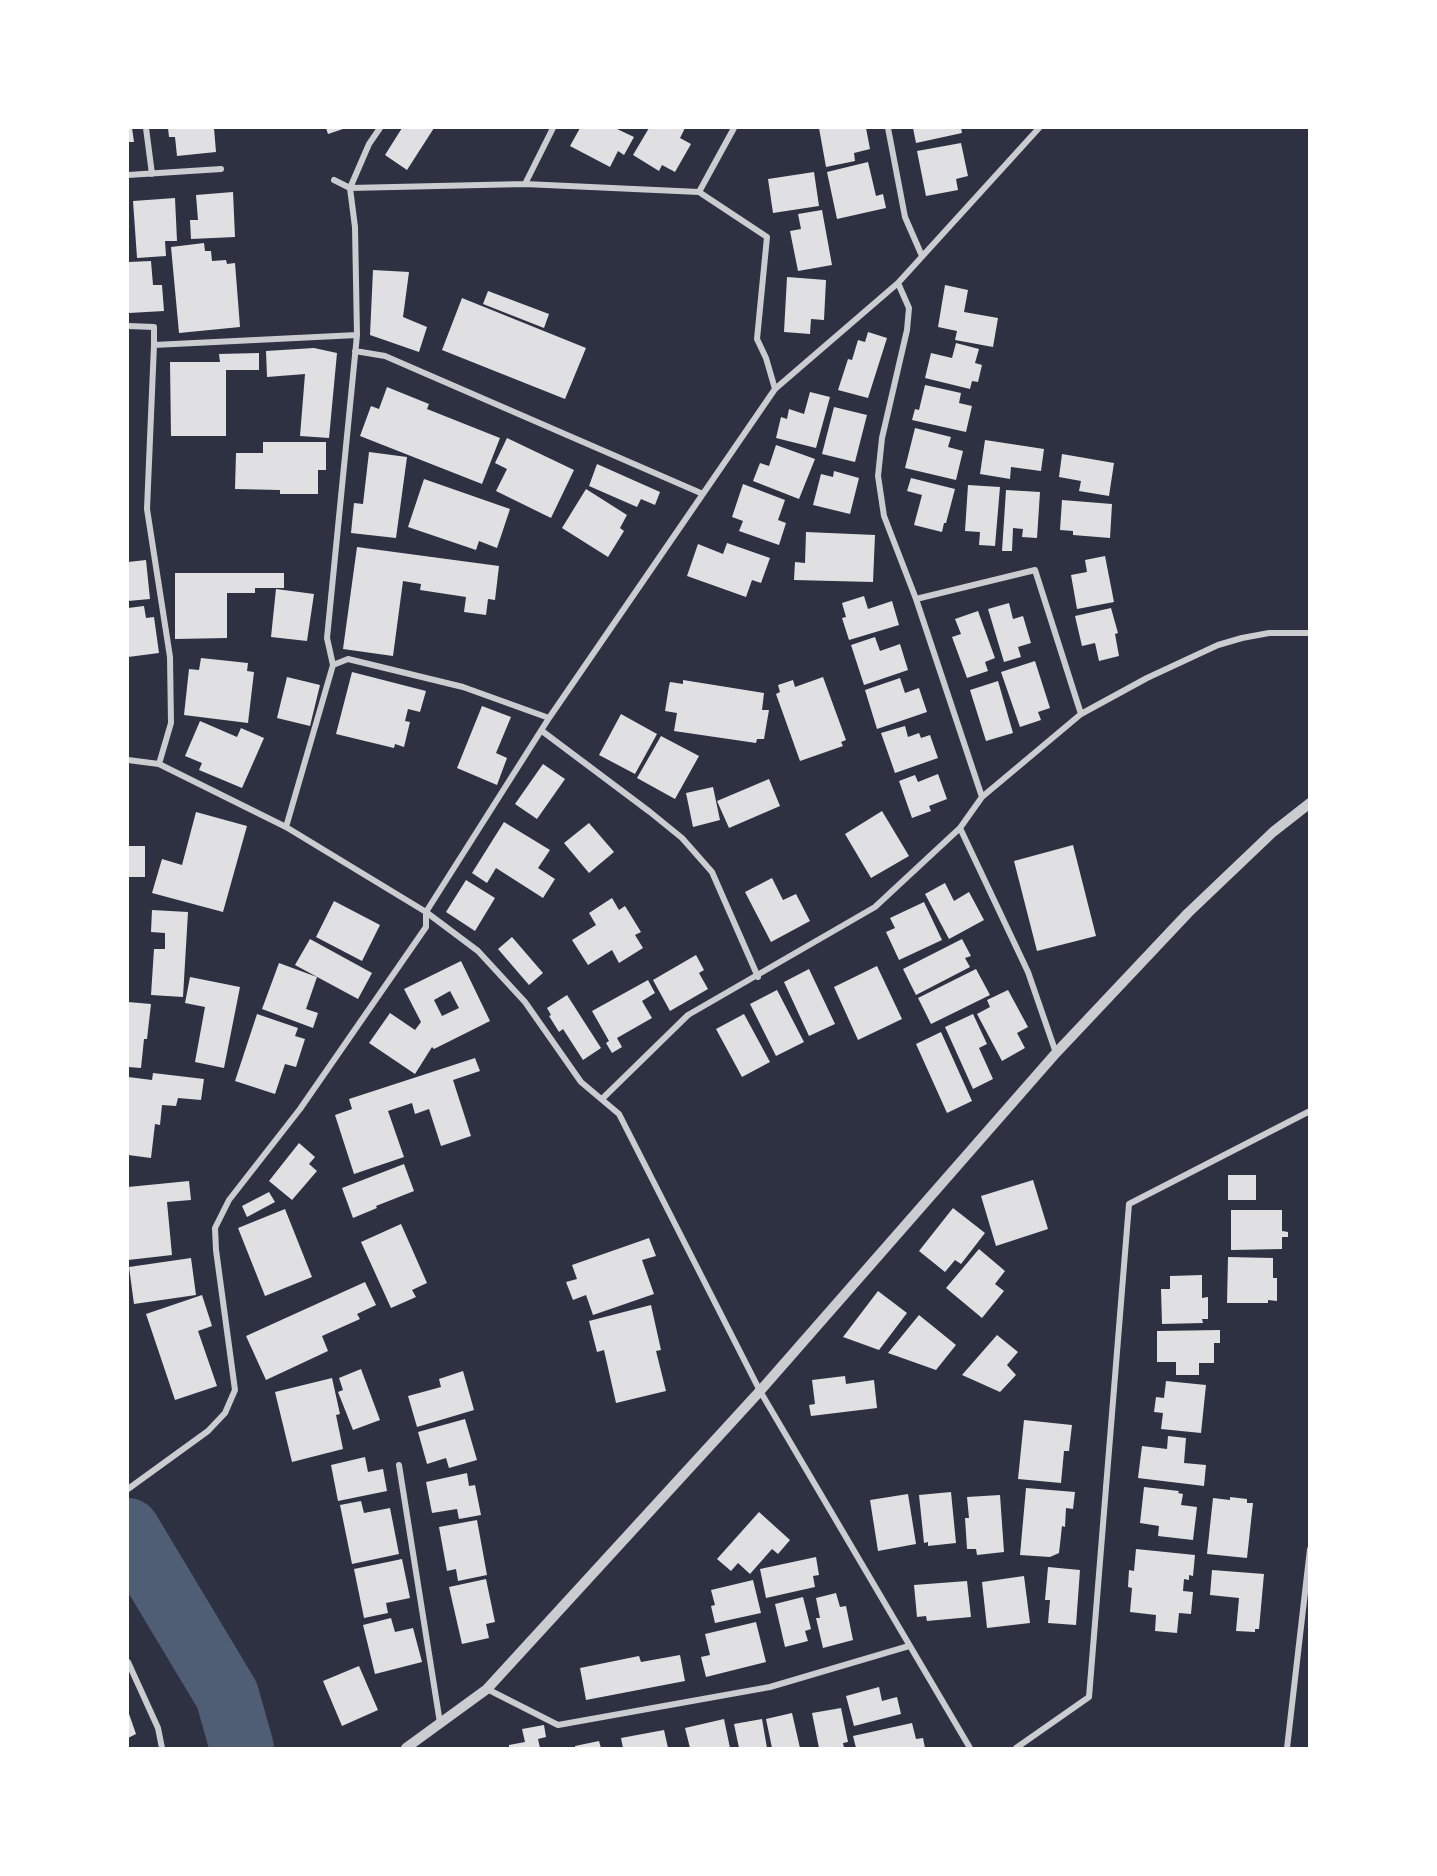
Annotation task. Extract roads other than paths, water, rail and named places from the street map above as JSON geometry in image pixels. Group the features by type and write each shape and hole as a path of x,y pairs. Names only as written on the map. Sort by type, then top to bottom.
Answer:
{"street":[{"path":"146,128 152,174"},
{"path":"286,827 333,665 327,638 357,334 355,227 350,188 369,144 380,128"},
{"path":"525,184 554,128"},
{"path":"699,192 734,128"},
{"path":"888,128 905,217 922,256"},
{"path":"128,1489 208,1431 225,1413 235,1389 215,1228 229,1200 300,1109 426,927 426,912 549,718 775,389 898,283 1039,128"},
{"path":"128,175 222,169"},
{"path":"334,180 350,188 525,184 699,192 767,237 757,339 766,358 775,389"},
{"path":"898,283 909,308 882,438 878,476 884,516 916,599 982,797"},
{"path":"128,326 154,327 147,509 170,657 171,723 159,764"},
{"path":"154,345 357,334"},
{"path":"355,351 385,356 703,494"},
{"path":"916,599 1035,570 1081,714"},
{"path":"602,1099 688,1016 874,907 960,828 982,797 1081,714 1147,678 1218,645 1269,633 1310,633"},
{"path":"333,665 348,660 463,687 549,718"},
{"path":"542,731 682,838 712,872 758,977"},
{"path":"128,760 159,764 286,827 426,912 478,951 525,1002 581,1082 619,1113 760,1391 970,1749"},
{"path":"406,1749 487,1689 760,1391 1056,1053 1188,913 1273,832 1310,803"},
{"path":"960,828 1028,972 1056,1053"},
{"path":"1016,1749 1089,1697 1129,1204 1310,1111"},
{"path":"399,1465 440,1723"},
{"path":"1287,1749 1310,1549"},
{"path":"487,1689 558,1725 770,1687 909,1646"},
{"path":"128,1662 158,1728 162,1749"}],"waterway":[{"path":"128,1530 227,1695 242,1748"}]}
